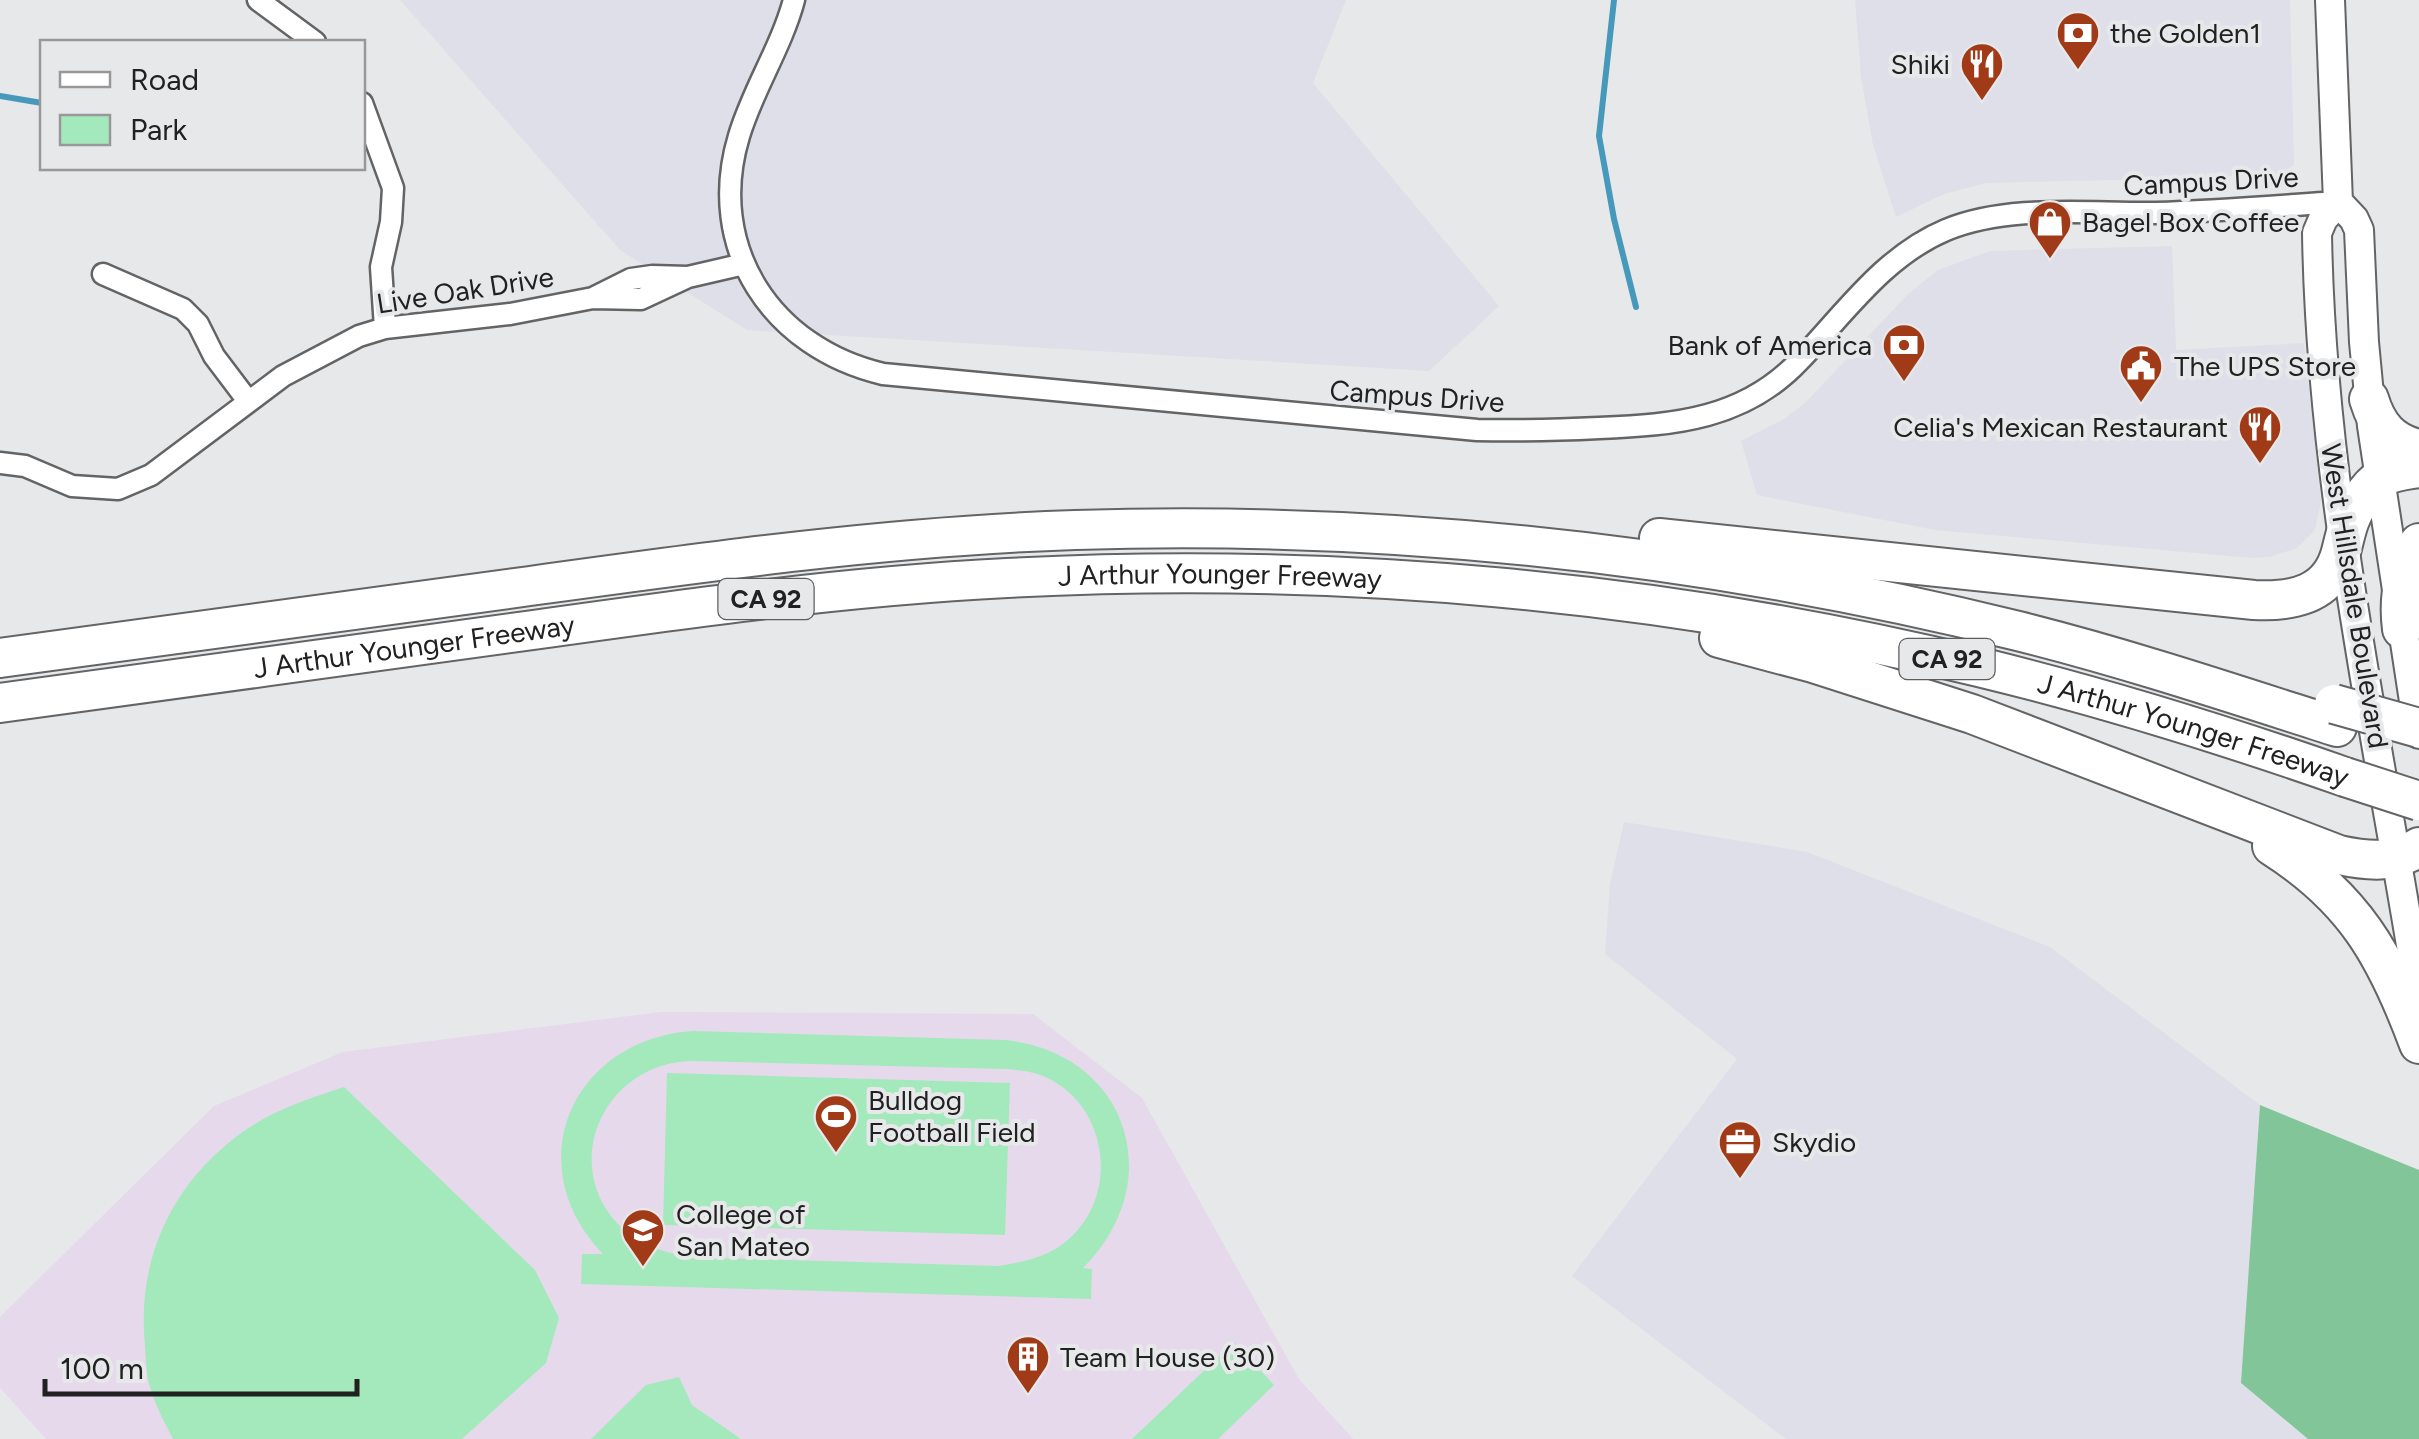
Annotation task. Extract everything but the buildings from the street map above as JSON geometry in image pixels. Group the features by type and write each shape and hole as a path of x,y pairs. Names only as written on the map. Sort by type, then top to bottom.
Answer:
{"highway":[{"path":"2369,399 2385,432 2398,442 2419,449"},
{"path":"1391,535 1545,532 1644,537 2278,601 2300,598 2324,583 2337,565 2356,507 2379,478 2419,468"},
{"name":"J Arthur Younger Freeway","path":"0,658 876,542 1118,529 1391,535 1602,554 1887,601 2064,643 2335,716 2419,755"},
{"path":"2402,630 2401,592 2419,543"},
{"name":"J Arthur Younger Freeway","path":"0,703 716,605 920,583 1096,574 1213,573 1375,579 1537,592 1756,621 1934,656 2124,705 2419,801"},
{"path":"1537,592 1855,676 2016,730 2340,855 2368,860 2412,860"},
{"path":"2335,716 2419,731"},
{"path":"2202,802 2310,872 2349,909 2386,965 2419,1044"}],"main road":[{"name":"West Hillsdale Boulevard","path":"2330,0 2338,202 2359,230 2369,399 2419,731"},
{"name":"West Hillsdale Boulevard","path":"2338,202 2318,225 2324,391 2344,535 2412,860 2419,994"}],"street":[{"path":"258,0 312,40"},
{"name":"Campus Drive","path":"794,0 744,120 734,155 730,208 744,264 771,307 799,336 835,358 884,374 1477,430 1682,423 1747,402 1769,388 1797,364 1898,257 1929,238 1974,220 2338,202"},
{"path":"365,111 393,188 391,222 381,267 385,328"},
{"name":"Live Oak Drive","path":"0,463 26,466 72,486 118,489 151,475 219,428 248,401 316,356 359,336 385,328 477,320 593,298 641,299 688,277 744,264"},
{"path":"103,274 183,309 198,324 214,356 248,401"}],"shaded area":[{"path":"400,0 1346,0 1313,83 1499,306 1429,371 747,330 620,250"},
{"path":"1855,0 2290,0 2294,165 2281,173 1986,183 1944,194 1896,217 1873,145 1861,77"},
{"path":"2172,246 2176,350 2304,343 2321,501 2315,530 2297,548 2252,558 1935,530 1757,495 1741,441 1786,418 1806,402 1908,294 1938,270 1990,251"},
{"path":"1624,822 1807,852 2050,947 2260,1105 2241,1383 2308,1439 1786,1439 1572,1276 1737,1059 1605,954 1610,884"},
{"name":"College of San Mateo","path":"661,1012 1033,1014 1142,1098 1299,1379 1353,1439 46,1439 0,1388 0,1317 214,1106 343,1052"}],"green space":[{"path":"693,1031 1005,1040 1047,1050 1081,1069 1107,1095 1123,1126 1129,1161 1125,1198 1110,1234 1083,1268 1092,1269 1091,1299 581,1284 582,1254 603,1254 577,1219 564,1183 562,1146 570,1112 589,1082 616,1057 651,1039","holes":["692,1061 1005,1069 1038,1074 1065,1089 1083,1108 1100,1154 1094,1202 1082,1224 1064,1243 1033,1259 999,1266 687,1257 650,1246 629,1234 607,1210 595,1182 592,1154 598,1126 612,1101 633,1081 660,1067"]},
{"name":"Bulldog Football Field","path":"667,1073 1010,1083 1005,1235 663,1225"},
{"path":"344,1087 535,1270 559,1318 546,1363 462,1439 173,1439 148,1380 144,1313 154,1251 165,1223 199,1171 247,1129 282,1110"},
{"path":"2260,1105 2419,1170 2419,1439 2308,1439 2241,1383"},
{"path":"1234,1342 1274,1385 1218,1439 1132,1439"},
{"path":"679,1377 692,1405 741,1439 591,1439 646,1385"}],"waterway":[{"path":"1614,0 1599,136 1636,307"},
{"path":"0,96 40,103"}],"place":[{"name":"the Golden1","path":"2078,71"},
{"name":"Shiki","path":"1982,102"},
{"name":"Bagel Box Coffee","path":"2050,260"},
{"name":"Bank of America","path":"1904,383"},
{"name":"The UPS Store","path":"2141,404"},
{"name":"Celia's Mexican Restaurant","path":"2260,465"},
{"name":"Bulldog Football Field","path":"836,1154"},
{"name":"Skydio","path":"1740,1180"},
{"name":"College of San Mateo","path":"643,1268"},
{"name":"Team House (30)","path":"1028,1395"}]}
